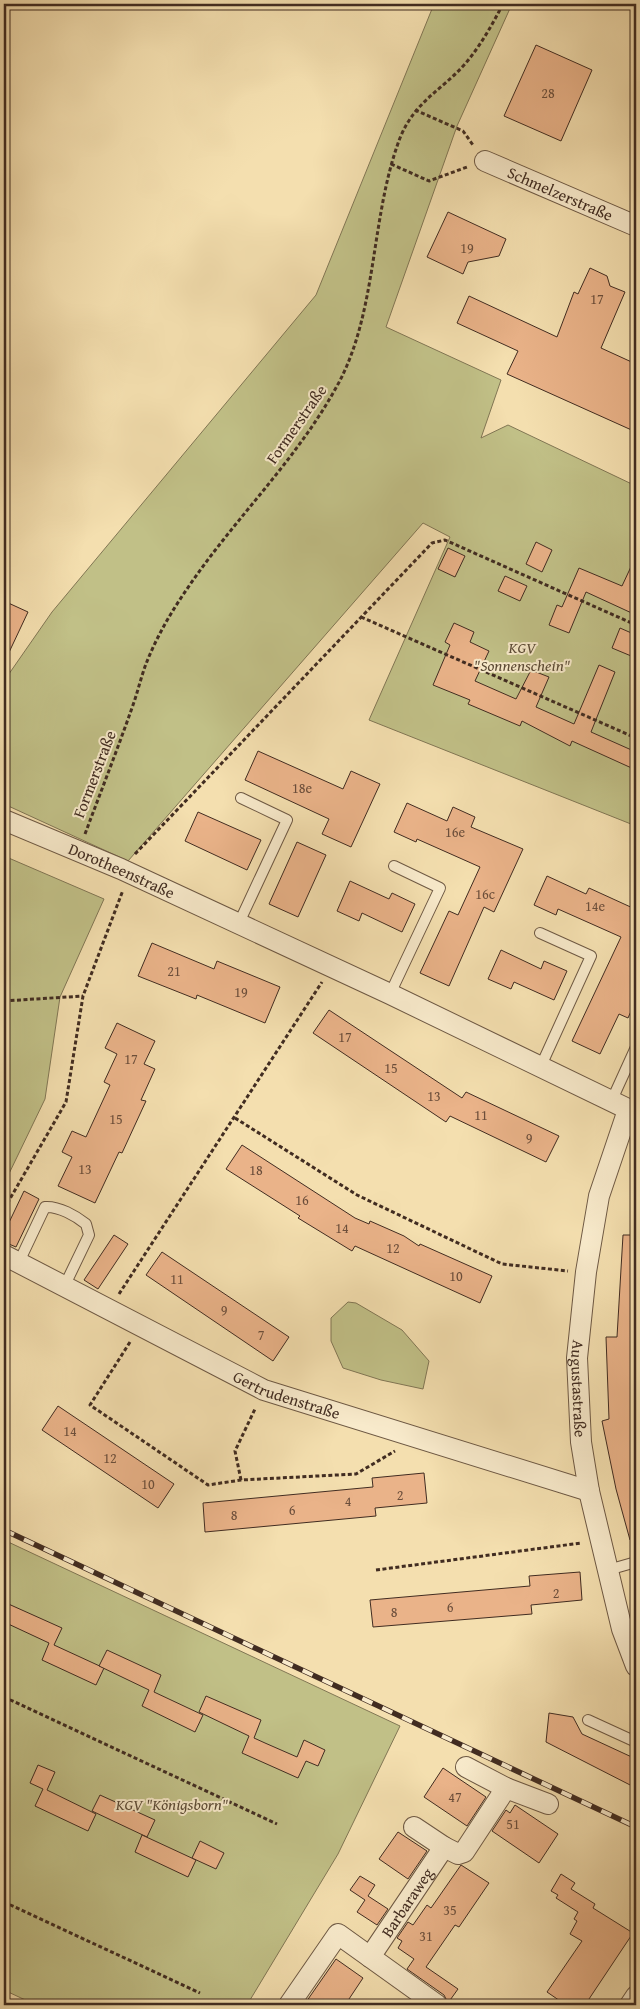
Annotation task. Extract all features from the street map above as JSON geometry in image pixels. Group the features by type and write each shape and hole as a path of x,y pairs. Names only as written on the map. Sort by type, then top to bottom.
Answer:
{"street":[{"name":"Schmelzerstraße","path":"485,161 636,226"},
{"name":"Dorotheenstraße","path":"4,820 125,871 332,967 625,1109"},
{"name":"Augustastraße","path":"625,1109 599,1196 586,1272 577,1358 581,1442 589,1491 622,1629 636,1666"},
{"name":"Gertrudenstraße","path":"11,1259 264,1390 589,1491"},
{"path":"466,1767 506,1788 548,1804"},
{"path":"414,1827 458,1854 464,1852 506,1788"},
{"name":"Barbaraweg","path":"370,1957 444,1847"},
{"path":"289,2005 338,1934 437,2005"},
{"path":"630,2005 636,1996"}],"lane":[{"path":"238,925 287,820 241,798"},
{"path":"390,994 440,888 394,866"},
{"path":"540,933 591,956 540,1068"},
{"path":"625,1109 636,1047"},
{"path":"11,1259 46,1207 56,1208 72,1216 86,1224 89,1235 64,1287"},
{"path":"608,1570 636,1562"},
{"path":"588,1720 636,1742"}],"path":[{"name":"Formerstraße","path":"78,851 134,702 147,662 163,627 202,567 316,422 338,384 356,342 391,164 401,136 415,110 464,66 484,40 503,4"},
{"path":"391,164 429,181 485,161 463,131 415,110"},
{"path":"4,1209 66,1102 84,996 125,871 432,542 445,540 636,625"},
{"path":"361,617 636,738"},
{"path":"108,1310 332,967"},
{"path":"4,1001 84,996"},
{"path":"235,1118 357,1195 502,1264 586,1272"},
{"path":"140,1327 90,1405 208,1485 241,1480 356,1474 417,1438"},
{"path":"241,1480 235,1451 264,1390"},
{"path":"376,1570 589,1542"},
{"path":"4,1697 277,1824"},
{"path":"4,1902 200,1993"}],"green space":[{"name":"KGV \"Sonnenschein\"","path":"434,4 512,4 457,126 386,327 501,380 481,438 508,425 636,486 636,826 369,720 450,537 423,523 128,861 4,804 4,681 52,612 316,295"},
{"path":"4,856 104,899 60,997 45,1099 4,1184"},
{"path":"348,1302 356,1303 402,1330 429,1361 423,1389 381,1380 343,1368 331,1341 331,1318"},
{"name":"KGV \"Königsborn\"","path":"4,1540 400,1726 338,1854 247,2005 36,2005 4,1990"}],"building":[{"path":"536,45 592,70 561,141 504,116"},
{"path":"448,212 506,239 499,256 468,262 463,274 427,257"},
{"path":"590,268 607,276 610,286 625,292 601,348 636,364 636,432 507,374 518,351 457,323 469,296 557,337 574,292 578,294"},
{"path":"536,542 552,550 542,572 526,564"},
{"path":"448,548 465,556 455,577 438,569"},
{"path":"636,556 636,615 586,592 569,633 549,625 557,605 562,607 579,568 622,586"},
{"path":"505,576 527,586 520,601 498,591"},
{"path":"4,601 28,612 4,663"},
{"path":"454,623 474,632 470,642 489,651 475,681 516,699 531,670 549,677 536,707 574,724 599,665 615,672 591,732 636,752 636,770 572,741 570,746 522,721 520,726 468,704 470,700 433,685 450,645 445,642"},
{"path":"620,628 636,635 636,658 612,648"},
{"path":"258,751 343,789 351,771 380,784 351,847 322,834 329,819 245,780"},
{"path":"407,803 447,821 453,807 475,817 471,827 523,849 494,912 484,907 449,986 420,973 449,911 458,915 480,867 417,839 416,842 394,832"},
{"path":"198,812 261,840 247,870 185,841"},
{"path":"297,842 326,855 298,917 269,904"},
{"path":"547,876 586,894 589,888 635,909 636,906 636,1000 628,1018 619,1014 600,1054 572,1041 621,937 558,909 556,915 534,905"},
{"path":"350,881 389,899 392,893 415,904 402,932 362,913 359,921 337,911"},
{"path":"152,943 214,969 217,961 280,987 265,1023 197,995 196,999 138,976"},
{"path":"501,950 541,969 544,961 567,971 554,1000 514,982 511,989 488,979"},
{"path":"329,1010 462,1098 466,1092 559,1136 546,1162 450,1116 446,1122 313,1033"},
{"path":"117,1023 155,1041 144,1064 155,1069 141,1100 146,1101 122,1153 119,1152 95,1203 58,1186 72,1157 62,1152 72,1131 86,1137 110,1085 104,1082 117,1054 105,1048"},
{"path":"242,1145 355,1218 369,1224 370,1221 404,1236 419,1246 420,1244 492,1276 480,1303 355,1246 352,1251 298,1218 300,1216 226,1169"},
{"path":"24,1191 39,1199 16,1247 4,1242 4,1233"},
{"path":"114,1235 128,1244 98,1289 84,1280"},
{"path":"623,1235 636,1235 636,1539 630,1540 616,1489 602,1421 609,1419 606,1337 617,1337"},
{"path":"162,1252 289,1337 273,1361 146,1275"},
{"path":"58,1406 174,1484 158,1508 42,1430"},
{"path":"424,1473 427,1503 375,1508 376,1516 205,1532 203,1503 373,1487 372,1478"},
{"path":"580,1572 582,1600 531,1605 532,1614 373,1627 370,1600 530,1586 529,1576"},
{"path":"4,1602 62,1628 54,1645 104,1668 96,1685 42,1660 49,1643 4,1622"},
{"path":"107,1650 161,1675 154,1692 203,1715 195,1732 142,1706 149,1690 99,1666"},
{"path":"206,1696 261,1720 254,1738 265,1743 297,1757 304,1740 325,1750 318,1766 306,1761 298,1778 242,1753 249,1736 199,1712"},
{"path":"549,1713 573,1717 582,1734 636,1759 636,1788 546,1742"},
{"path":"38,1765 55,1772 47,1790 96,1814 88,1831 35,1806 43,1789 30,1783"},
{"path":"443,1768 486,1797 467,1826 424,1797"},
{"path":"100,1795 155,1820 147,1837 92,1811"},
{"path":"515,1805 558,1834 539,1863 492,1831 506,1810 510,1813"},
{"path":"398,1832 427,1851 408,1879 379,1859"},
{"path":"142,1835 196,1860 188,1877 135,1852"},
{"path":"200,1841 224,1853 216,1869 192,1858"},
{"path":"461,1865 489,1883 459,1927 455,1925 426,1967 458,1989 448,2003 444,1995 407,1969 414,1959 398,1948 402,1941 397,1938 408,1922 413,1925 427,1905 431,1908"},
{"path":"561,1874 575,1883 571,1889 595,1904 593,1908 633,1933 585,2005 566,2005 547,1992 582,1941 570,1934 577,1921 574,1919 578,1912 556,1898 558,1895 551,1891"},
{"path":"360,1876 375,1885 368,1896 388,1909 377,1925 357,1912 365,1900 350,1890"},
{"path":"336,1959 363,1978 345,2005 304,2005"}],"railway":[{"path":"4,1530 636,1827"}]}
